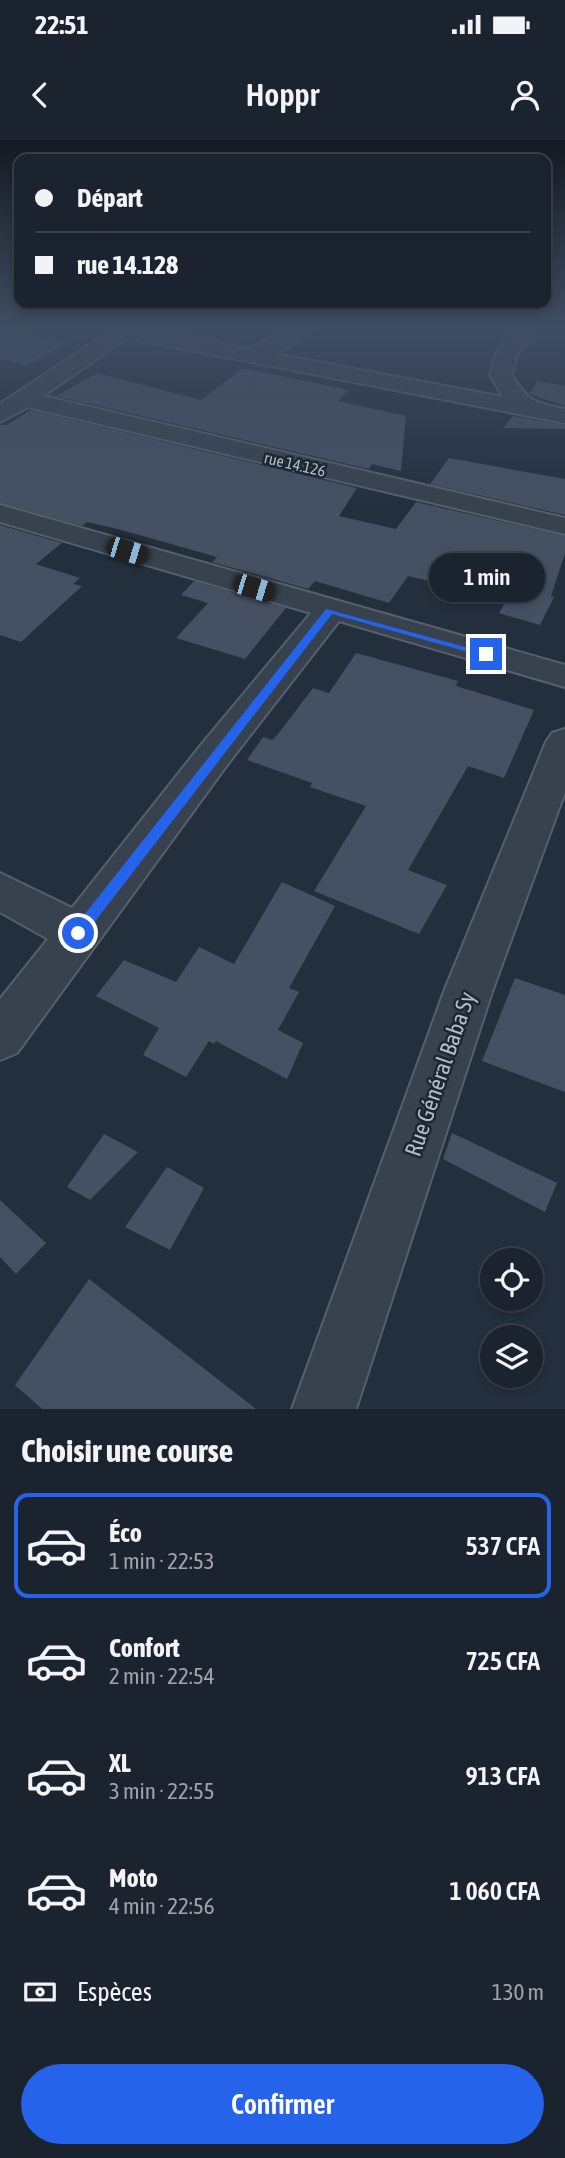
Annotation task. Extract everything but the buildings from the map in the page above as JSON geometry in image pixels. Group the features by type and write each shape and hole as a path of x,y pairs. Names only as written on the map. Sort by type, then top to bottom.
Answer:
{"street":[{"path":"0,415 40,388"},
{"path":"412,388 565,416"},
{"path":"509,388 514,397 530,411"},
{"name":"rue 14.126","path":"25,399 565,526"},
{"path":"0,513 330,611 565,676"},
{"path":"0,1037 330,611"},
{"name":"Rue Général Baba Sy","path":"324,1409 469,989 565,741"},
{"path":"0,891 78,933"}],"route":[{"path":"78,933 214,755 330,611 486,654"}]}
